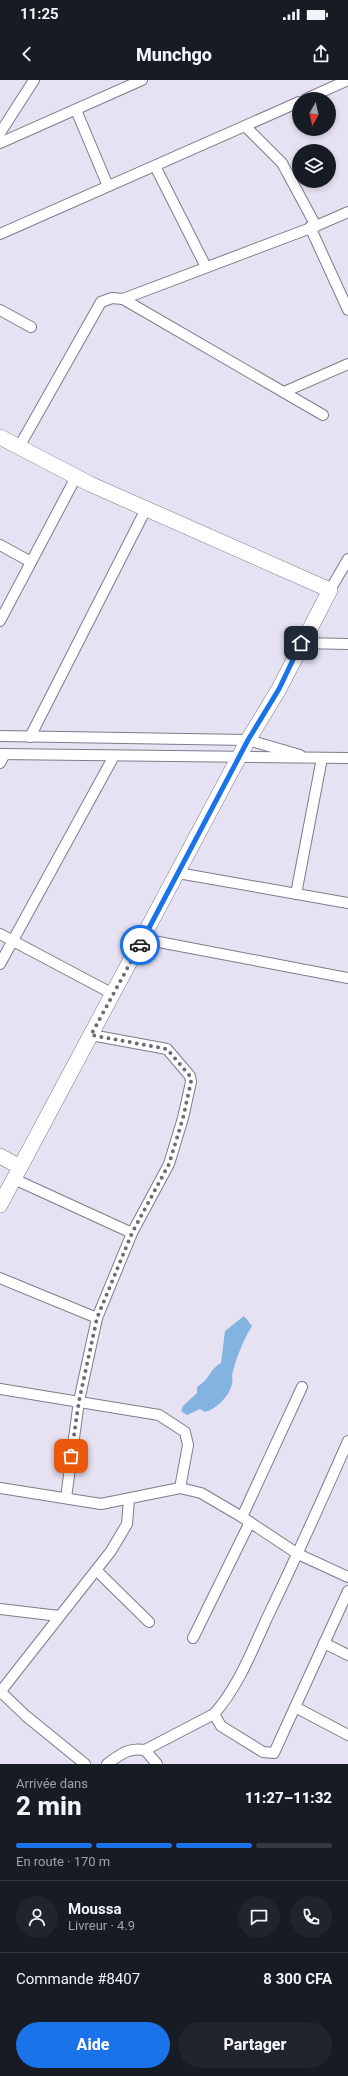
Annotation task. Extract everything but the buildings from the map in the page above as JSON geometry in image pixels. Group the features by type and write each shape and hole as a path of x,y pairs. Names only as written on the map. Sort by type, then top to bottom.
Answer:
{"street":[{"path":"0,133 34,80"},
{"path":"121,90 127,80"},
{"path":"0,143 142,80"},
{"path":"321,92 348,80"},
{"path":"0,234 292,105"},
{"path":"76,110 108,186"},
{"path":"245,126 282,163 313,226 348,310"},
{"path":"154,166 206,267"},
{"path":"124,299 348,212"},
{"path":"19,447 101,302 112,298 124,299 323,415"},
{"path":"0,310 31,327"},
{"path":"284,392 348,364"},
{"path":"0,437 76,477 330,590"},
{"path":"0,621 76,477"},
{"path":"30,737 146,508"},
{"path":"0,545 31,562"},
{"path":"0,1205 10,1181 143,939 248,740 279,689 301,643 330,590 344,573 348,559"},
{"path":"301,643 348,644"},
{"path":"0,736 248,740 311,758"},
{"path":"0,764 3,754 348,758"},
{"path":"0,964 114,756"},
{"path":"296,894 322,758"},
{"path":"178,873 348,904"},
{"path":"0,934 113,994"},
{"path":"143,939 348,978"},
{"path":"66,1498 79,1401 97,1318 132,1233 169,1164 183,1118 191,1082 190,1076 167,1049 91,1035"},
{"path":"0,1156 10,1181 132,1233"},
{"path":"0,1278 97,1318"},
{"path":"193,1638 246,1519 302,1387"},
{"path":"0,1389 159,1415 185,1432 188,1445 180,1488"},
{"path":"106,1764 124,1751 133,1748 145,1750 214,1714 224,1704 298,1554 348,1441"},
{"path":"0,1488 101,1504 180,1488 201,1494 246,1519 298,1554 348,1577"},
{"path":"85,1764 26,1716 0,1691 111,1551 127,1524 129,1499"},
{"path":"96,1570 149,1622"},
{"path":"214,1714 220,1726 263,1752 269,1754 274,1753 348,1591"},
{"path":"0,1609 59,1616"},
{"path":"324,1643 348,1655"},
{"path":"295,1707 348,1735"},
{"path":"145,1750 157,1764"}],"water":[{"path":"244,1316 252,1326 238,1356 232,1375 232,1383 228,1393 222,1402 213,1408 205,1412 200,1409 187,1415 181,1411 183,1406 197,1393 197,1387 205,1381 214,1369 221,1363 225,1331"}],"way so far":[{"path":"71,1456 79,1401 97,1318 132,1233 169,1164 183,1118 191,1082 190,1076 167,1049 91,1035 140,945"}],"route":[{"path":"140,945 248,740 279,689 301,643"}]}
